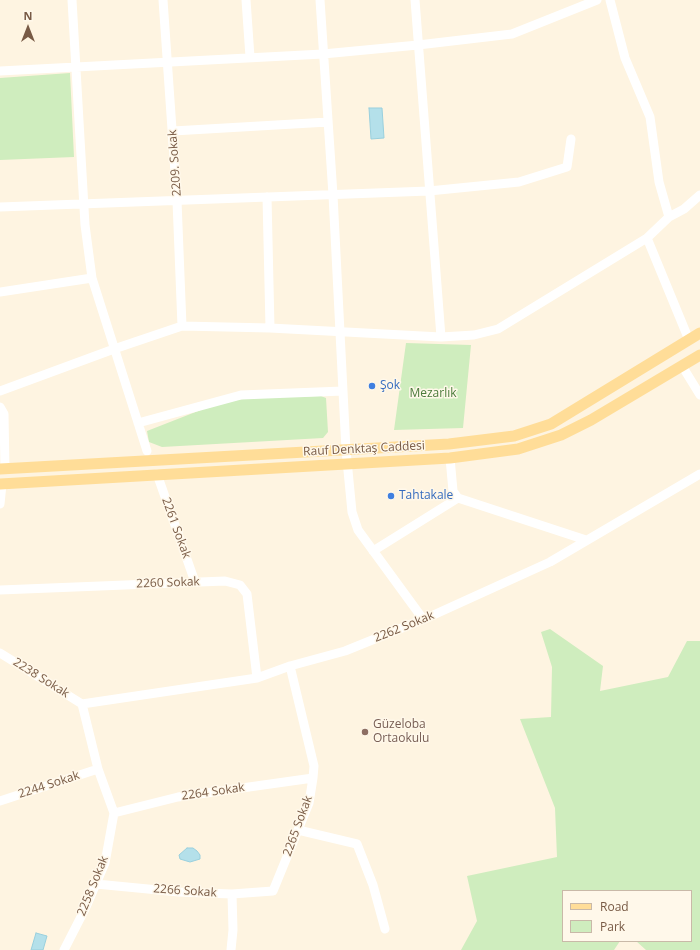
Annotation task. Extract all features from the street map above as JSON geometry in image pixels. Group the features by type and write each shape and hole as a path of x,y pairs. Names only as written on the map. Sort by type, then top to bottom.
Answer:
{"main road":[{"name":"Rauf Denktaş Caddesi","path":"2,469 449,444 514,436 551,424 700,333"},
{"name":"Rauf Denktaş Caddesi","path":"1,484 450,458 518,449 561,435 591,420 700,355"}],"street":[{"path":"72,0 84,204 92,278 146,451"},
{"name":"2209. Sokak","path":"163,0 173,131 182,326"},
{"path":"246,0 250,57"},
{"path":"320,0 333,195 346,450 352,512 358,530 423,620"},
{"path":"415,0 441,337"},
{"path":"0,71 323,54 512,34 597,0"},
{"path":"610,0 625,58 650,117 659,182 669,217"},
{"path":"173,131 328,122"},
{"path":"0,207 429,191 519,182 567,167 571,139"},
{"path":"0,391 114,349 182,326 270,328 441,337 474,335 498,329 647,238 669,217 684,209 700,195"},
{"path":"267,197 270,328"},
{"path":"647,238 689,340"},
{"path":"0,292 92,278"},
{"path":"685,364 684,369 700,395"},
{"path":"138,423 241,395 343,391"},
{"path":"0,407 4,414 2,469"},
{"path":"450,458 453,491 458,498 586,540"},
{"name":"2261 Sokak","path":"157,474 195,582"},
{"name":"2262 Sokak","path":"82,704 257,678 290,666 345,651 423,620 550,562 700,474"},
{"path":"0,504 1,484"},
{"path":"373,551 458,498"},
{"name":"2260 Sokak","path":"0,590 225,581 240,585 247,594 257,678"},
{"name":"2238 Sokak","path":"0,653 82,704"},
{"name":"2265 Sokak","path":"273,891 309,803 314,766 290,666"},
{"path":"82,704 98,769 114,813"},
{"name":"2244 Sokak","path":"0,801 98,769"},
{"name":"2264 Sokak","path":"114,813 178,797 313,778"},
{"name":"2258 Sokak","path":"64,950 105,863 114,813"},
{"path":"298,830 356,844 373,885 384,929"},
{"name":"2266 Sokak","path":"96,884 179,892 232,894 273,891"},
{"path":"231,950 232,894"}],"green space":[{"path":"70,73 74,157 0,160 0,78"},
{"name":"Mezarlık","path":"406,343 471,345 463,428 394,430"},
{"path":"321,396 326,398 328,432 323,438 162,447 149,442 147,431 216,404 248,398"},
{"path":"550,629 603,666 600,691 668,677 687,641 700,641 700,950 646,950 637,942 692,942 692,890 562,890 562,942 619,942 614,950 461,950 477,921 467,876 557,857 555,808 520,719 551,717 552,667 541,632"}],"water":[{"path":"369,108 382,108 384,138 371,139"},
{"path":"187,848 193,848 197,851 200,855 200,859 190,862 180,859 179,855"},
{"path":"36,933 47,936 43,950 31,950"}],"place":[{"name":"Şok","path":"372,386"},
{"name":"Tahtakale","path":"391,496"},
{"name":"Güzeloba Ortaokulu","path":"365,732"}]}
